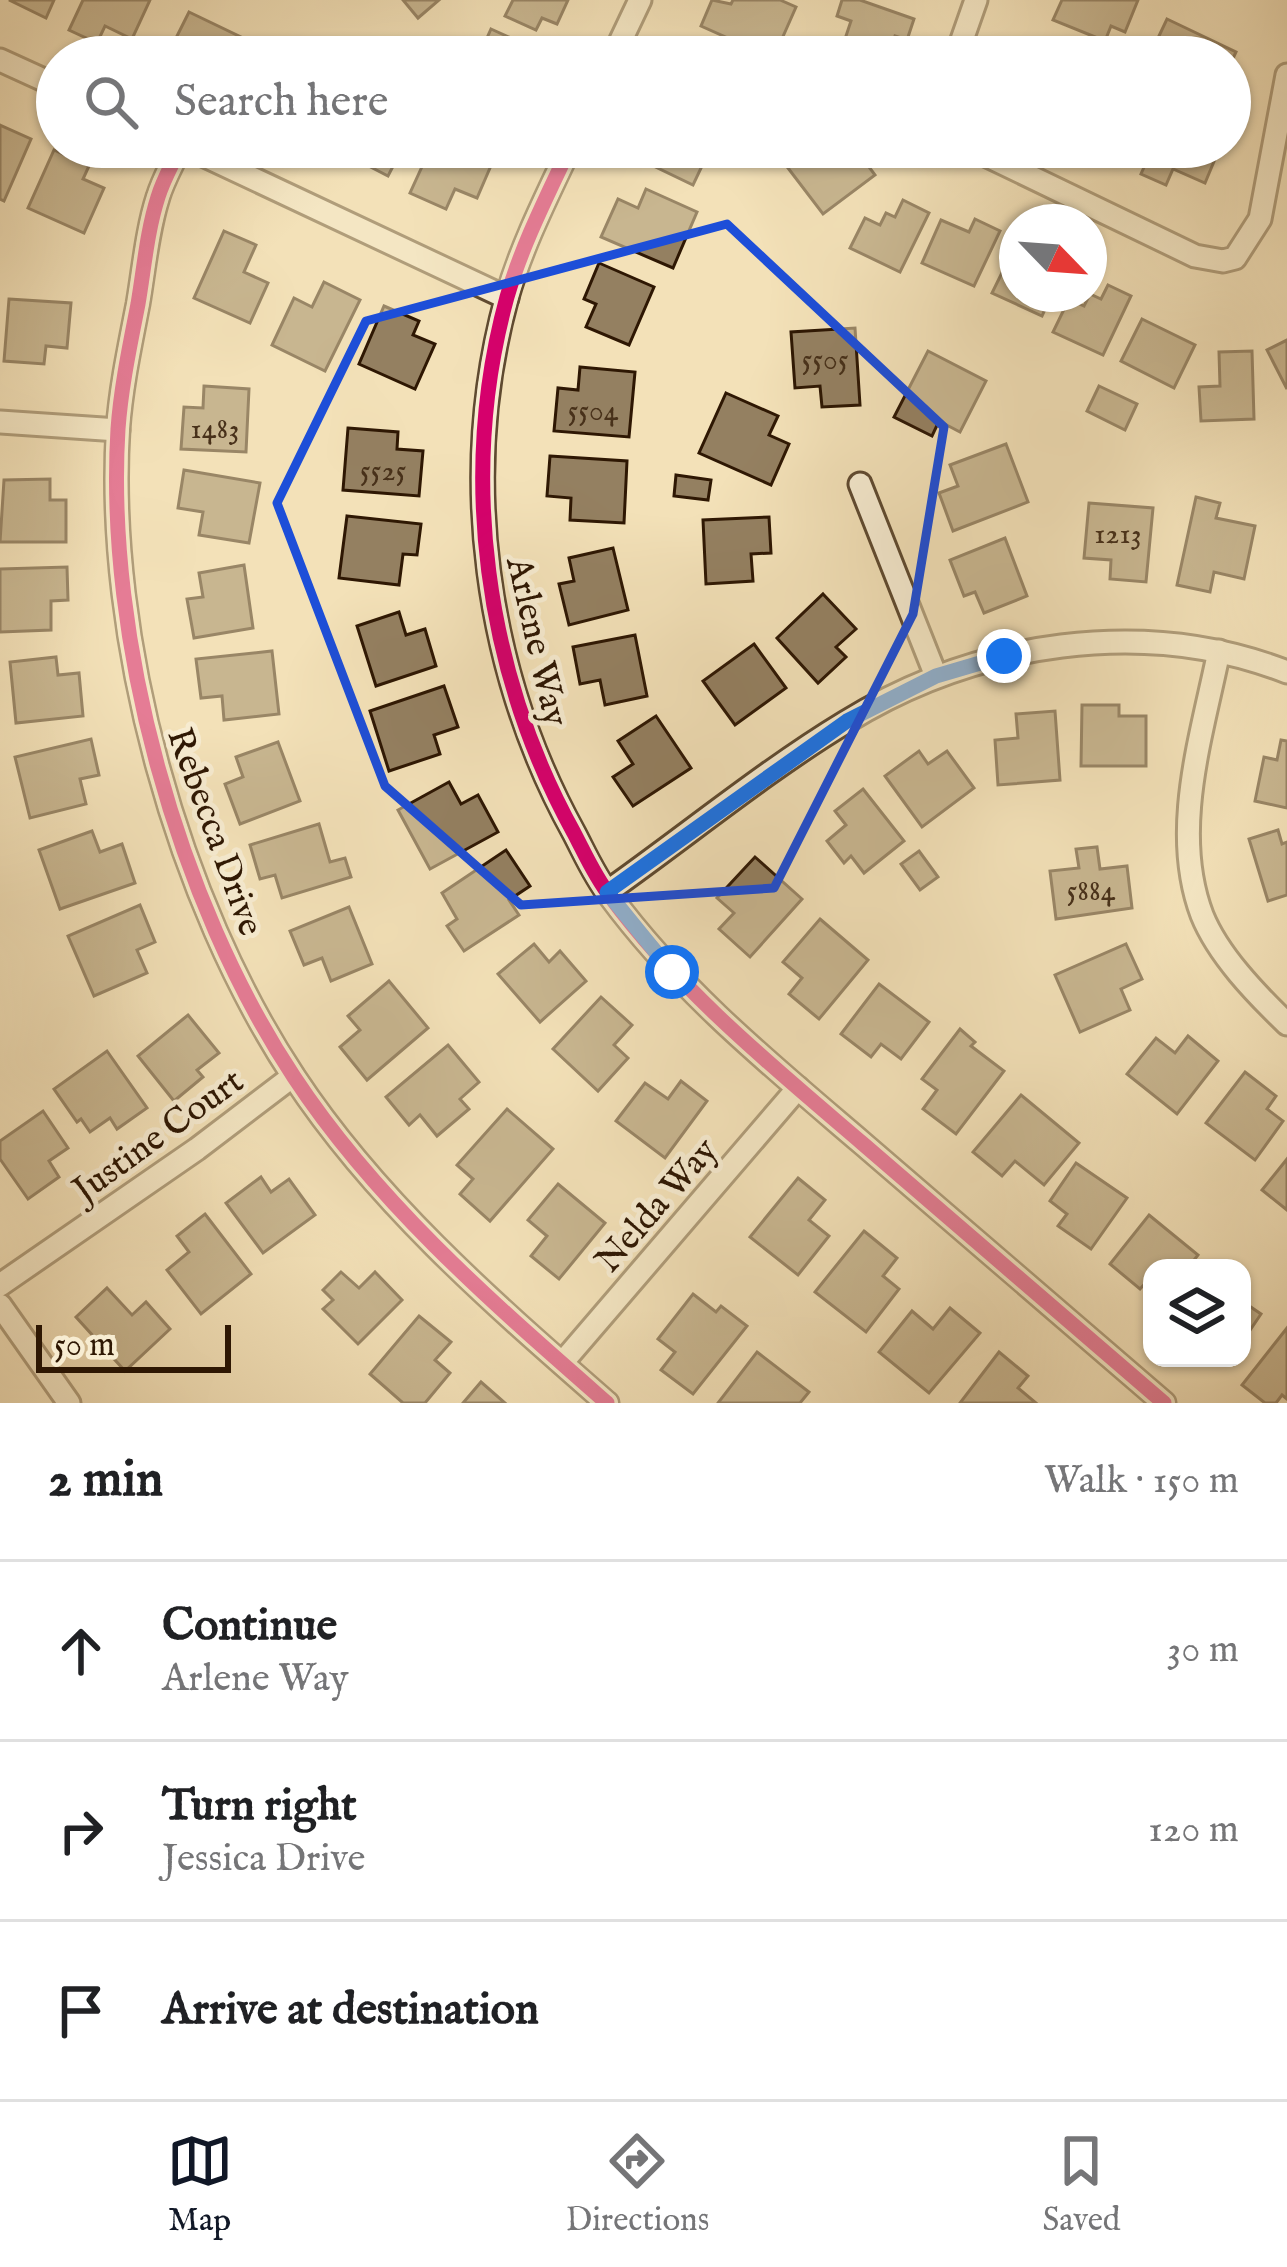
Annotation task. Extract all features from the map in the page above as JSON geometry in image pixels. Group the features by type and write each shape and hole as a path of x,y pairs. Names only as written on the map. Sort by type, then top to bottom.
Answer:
{"street":[{"path":"623,36 640,0"},
{"path":"963,36 976,0"},
{"path":"0,60 36,76"},
{"path":"1013,168 1196,256 1223,261 1235,258 1259,219 1287,75"},
{"name":"Rebecca Drive","path":"172,168 158,196 118,430 127,618 148,736 174,821 210,917 293,1076 368,1175 454,1265 607,1403"},
{"path":"228,168 507,298"},
{"name":"Arlene Way","path":"560,168 529,232 507,298 488,388 482,480 488,565 502,645 524,728 558,805 607,892 672,972 798,1088 1164,1403"},
{"path":"0,422 118,430"},
{"path":"860,484 936,676"},
{"path":"607,892 847,721 936,676 1004,656 1070,645 1161,641 1219,651 1287,672"},
{"path":"1219,651 1191,792 1188,860 1203,917 1238,970 1287,1024"},
{"name":"Justine Court","path":"0,1286 293,1076"},
{"name":"Nelda Way","path":"562,1364 798,1088"},
{"path":"0,1305 69,1403"}],"highlighted area":[{"path":"727,224 944,427 913,614 774,888 521,905 385,786 277,503 366,321"}],"building":[{"path":"9,0 54,0 46,18"},
{"path":"83,0 150,0 133,36 105,26 100,36 69,30"},
{"path":"403,0 439,0 418,18"},
{"path":"513,0 568,0 557,24 542,18 536,30 505,16"},
{"path":"712,0 731,4 733,0 780,0 796,7 783,36 723,36 701,26"},
{"path":"842,0 860,0 914,19 908,36 846,36 851,21 837,16"},
{"path":"1062,0 1138,0 1125,32 1111,26 1107,36 1093,36 1053,20"},
{"path":"189,12 239,36 177,36"},
{"path":"1167,19 1203,36 1159,36"},
{"path":"0,125 31,139 4,201 0,199"},
{"path":"46,168 88,168 83,179 104,188 84,233 28,208"},
{"path":"421,168 490,168 477,198 455,189 446,209 410,193"},
{"path":"658,168 701,168 693,185"},
{"path":"788,168 870,168 875,175 823,214"},
{"path":"1144,168 1211,168 1205,183 1173,169 1166,185 1141,174"},
{"path":"646,189 697,212 673,268 601,237 618,199 638,208"},
{"path":"903,200 929,213 900,272 850,248 865,218 880,225 886,213 895,217"},
{"path":"975,219 999,231 974,286 922,263 941,220 969,232"},
{"path":"224,231 256,245 244,272 268,283 250,323 194,298"},
{"path":"599,263 654,287 629,345 586,327 596,304 584,299"},
{"path":"324,282 360,300 325,371 272,345 294,298 312,307"},
{"path":"1107,287 1131,296 1103,355 1053,332 1063,312 1107,312"},
{"path":"9,299 71,303 67,348 46,346 44,364 4,361"},
{"path":"384,306 419,321 413,335 435,344 415,389 359,364"},
{"path":"1142,319 1195,345 1174,388 1121,361"},
{"path":"855,328 860,405 822,407 820,386 795,388 791,332"},
{"path":"1287,340 1287,389 1267,350"},
{"path":"928,351 986,381 960,432 939,421 932,436 894,417"},
{"path":"1252,351 1254,419 1201,421 1199,387 1220,386 1219,352"},
{"path":"580,367 635,372 629,437 554,431 558,388 578,390"},
{"path":"204,386 249,389 246,452 181,449 184,407 203,408"},
{"path":"1099,386 1137,404 1125,430 1087,411"},
{"path":"726,393 778,416 769,435 789,444 771,485 699,453"},
{"path":"348,428 398,432 397,449 423,451 419,496 343,490"},
{"path":"1006,444 1028,502 953,531 939,493 958,486 950,465"},
{"path":"550,456 627,461 624,523 570,520 571,498 547,496"},
{"path":"184,470 260,483 249,543 199,535 203,512 178,508"},
{"path":"676,475 711,480 708,500 674,496"},
{"path":"50,479 50,500 66,500 66,542 0,542 4,480"},
{"path":"1196,497 1220,503 1216,518 1255,526 1244,579 1214,572 1210,592 1177,585"},
{"path":"1089,503 1153,508 1146,582 1110,579 1111,560 1084,558"},
{"path":"347,516 421,524 417,555 403,554 399,585 339,578"},
{"path":"769,517 771,553 751,554 753,581 706,584 703,520"},
{"path":"1005,538 1027,596 984,613 975,592 964,596 950,560"},
{"path":"613,548 628,610 569,625 559,584 574,581 569,558"},
{"path":"244,565 253,628 194,638 187,599 203,597 199,573"},
{"path":"67,567 68,600 51,601 51,630 0,632 0,569"},
{"path":"823,594 856,629 836,647 846,657 818,683 777,638"},
{"path":"399,612 406,635 425,629 436,666 376,686 357,626"},
{"path":"635,635 647,696 605,705 600,680 580,684 573,647"},
{"path":"754,644 786,688 735,725 703,681"},
{"path":"272,651 279,714 224,720 222,696 201,698 196,659"},
{"path":"56,657 58,675 79,673 83,716 16,723 10,662"},
{"path":"444,686 458,727 434,735 440,754 389,771 370,711"},
{"path":"1082,705 1119,705 1119,716 1146,716 1146,766 1081,766"},
{"path":"1055,711 1060,780 998,785 995,740 1018,738 1016,714"},
{"path":"656,716 691,768 633,806 613,777 633,764 618,741"},
{"path":"91,739 99,775 80,779 86,804 30,818 15,757"},
{"path":"1281,740 1287,741 1287,808 1255,801 1264,757 1277,760"},
{"path":"278,742 300,801 240,824 225,784 243,777 236,757"},
{"path":"919,751 928,764 947,751 974,788 922,827 885,776"},
{"path":"449,782 461,804 478,795 498,832 430,869 398,810"},
{"path":"863,789 904,841 864,873 851,856 844,863 827,841 846,825 835,811"},
{"path":"319,824 330,862 345,858 351,877 282,898 275,875 260,879 250,845"},
{"path":"1278,830 1282,844 1287,842 1287,895 1268,901 1249,839"},
{"path":"92,831 100,852 122,844 135,883 60,909 39,850"},
{"path":"1097,847 1100,869 1127,866 1132,908 1056,919 1050,871 1079,868 1076,849"},
{"path":"506,850 530,886 509,900 519,915 464,951 447,926 457,919 442,893"},
{"path":"919,851 938,877 920,890 901,864"},
{"path":"755,857 802,899 750,957 719,929 734,913 717,898"},
{"path":"140,905 155,942 137,950 147,973 94,996 68,936"},
{"path":"349,907 372,964 331,981 322,958 304,965 290,931"},
{"path":"820,919 868,960 819,1019 789,994 802,978 783,962"},
{"path":"534,944 549,962 560,951 586,981 540,1022 498,974"},
{"path":"1126,944 1142,979 1121,989 1130,1010 1080,1032 1055,975"},
{"path":"389,981 428,1028 367,1080 340,1047 360,1030 348,1016"},
{"path":"879,984 929,1022 901,1059 881,1044 871,1057 841,1034"},
{"path":"601,997 632,1025 614,1045 628,1058 598,1091 553,1049"},
{"path":"188,1015 219,1053 197,1070 203,1077 174,1101 138,1056"},
{"path":"960,1029 975,1042 971,1046 1004,1071 956,1134 923,1109 937,1090 922,1079"},
{"path":"1188,1036 1218,1061 1177,1114 1127,1074 1156,1038 1175,1053"},
{"path":"448,1045 479,1082 460,1099 469,1109 437,1136 420,1115 409,1125 386,1097"},
{"path":"107,1051 147,1108 117,1129 110,1118 90,1132 54,1089"},
{"path":"1245,1072 1276,1096 1267,1109 1283,1121 1255,1160 1206,1123"},
{"path":"681,1081 707,1101 665,1158 616,1121 645,1083 668,1099"},
{"path":"1021,1095 1079,1143 1044,1185 1015,1161 1002,1176 973,1152"},
{"path":"507,1109 553,1149 490,1221 460,1194 473,1179 457,1165"},
{"path":"43,1111 68,1148 49,1161 59,1177 28,1199 0,1159 0,1141"},
{"path":"1287,1159 1287,1210 1262,1190"},
{"path":"1076,1163 1127,1198 1091,1249 1058,1226 1067,1214 1050,1201"},
{"path":"261,1177 271,1192 289,1179 315,1215 263,1253 226,1203"},
{"path":"798,1178 825,1200 809,1220 829,1236 798,1275 750,1237"},
{"path":"558,1184 605,1223 559,1279 531,1256 547,1236 528,1220"},
{"path":"205,1214 251,1274 201,1314 167,1270 189,1252 177,1236"},
{"path":"1149,1215 1198,1255 1195,1259 1143,1259 1140,1289 1110,1264"},
{"path":"864,1231 897,1258 883,1276 899,1289 866,1332 815,1292"},
{"path":"341,1272 359,1288 375,1272 402,1300 358,1344 323,1309 333,1300 323,1290"},
{"path":"107,1288 132,1315 146,1302 170,1329 125,1371 76,1317"},
{"path":"693,1294 716,1312 721,1306 747,1326 693,1394 661,1370 675,1352 658,1339"},
{"path":"1251,1307 1261,1314 1251,1329"},
{"path":"950,1308 980,1333 929,1393 879,1352 912,1311 933,1329"},
{"path":"419,1316 451,1342 435,1360 450,1373 425,1403 403,1403 370,1374"},
{"path":"1287,1328 1287,1399 1282,1395 1276,1403 1265,1403 1242,1385"},
{"path":"757,1352 809,1392 800,1403 718,1403"},
{"path":"999,1352 1028,1376 1018,1388 1036,1403 960,1403"},
{"path":"481,1382 505,1403 463,1403"}],"cycle path":[{"path":"170,168 148,237 119,413 117,510 137,680 184,850 253,1008 327,1123 439,1250 607,1403"},
{"path":"560,168 507,297 484,433 483,502 501,640 519,706 586,857 637,931 728,1026 1164,1403"}],"route":[{"path":"672,972 607,892 847,721 936,676 1004,656"}]}
